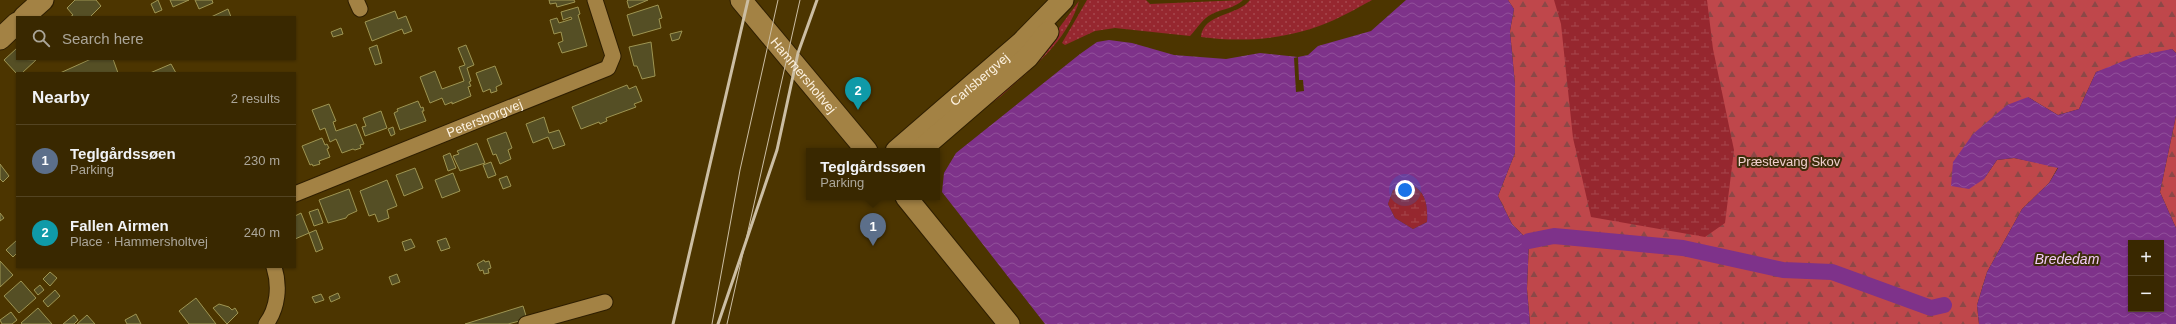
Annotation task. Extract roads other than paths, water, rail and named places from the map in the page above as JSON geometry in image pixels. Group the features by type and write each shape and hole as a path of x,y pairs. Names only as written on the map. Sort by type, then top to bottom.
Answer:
{"street":[{"path":"25,16 43,0"},
{"name":"Petersborgvej","path":"296,194 608,68 613,56 595,0"},
{"name":"Hammersholtvej","path":"741,0 864,148"},
{"name":"Carlsbergvej","path":"899,148 1020,43 1061,2"},
{"name":"Carlsbergvej","path":"922,148 1028,57 1057,21 1061,2"},
{"path":"0,39 16,24"},
{"path":"908,200 1009,324"},
{"path":"266,324 273,315 276,305 278,284 274,268"},
{"path":"526,324 605,302"}],"water":[{"path":"1406,0 1508,0 1514,9 1510,31 1515,84 1515,153 1498,196 1512,224 1529,241 1527,289 1530,324 1045,324 942,192 944,173 956,153 1097,42 1109,40 1132,43 1174,55 1226,59 1260,53 1298,57 1308,55 1318,46 1371,31","holes":["1410,184 1420,191 1425,200 1427,222 1413,229 1395,218 1388,204 1393,190"]},
{"name":"Brededam","path":"2172,49 2176,53 2176,116 2160,192 2176,228 2176,324 1979,324 1977,305 1987,272 2022,209 2049,183 2058,168 2014,158 1997,160 1984,179 1969,189 1951,186 1953,162 1973,134 2007,105 2028,97 2058,115 2079,109 2096,72 2136,56"}],"waterway":[{"path":"1529,241 1554,236 1683,248 1783,270 1832,272 1931,308 1944,305"}],"tram line":[{"path":"712,324 740,170 778,0"},
{"path":"727,324 800,0"}],"railway":[{"path":"673,324 748,0"},
{"path":"718,324 777,150 798,53 817,0"}],"place":[{"name":"Fallen Airmen","path":"858,110"},
{"name":"Teglgårdssøen","path":"873,246"}],"park label":[{"name":"Præstevang Skov","path":"1789,161"}]}
